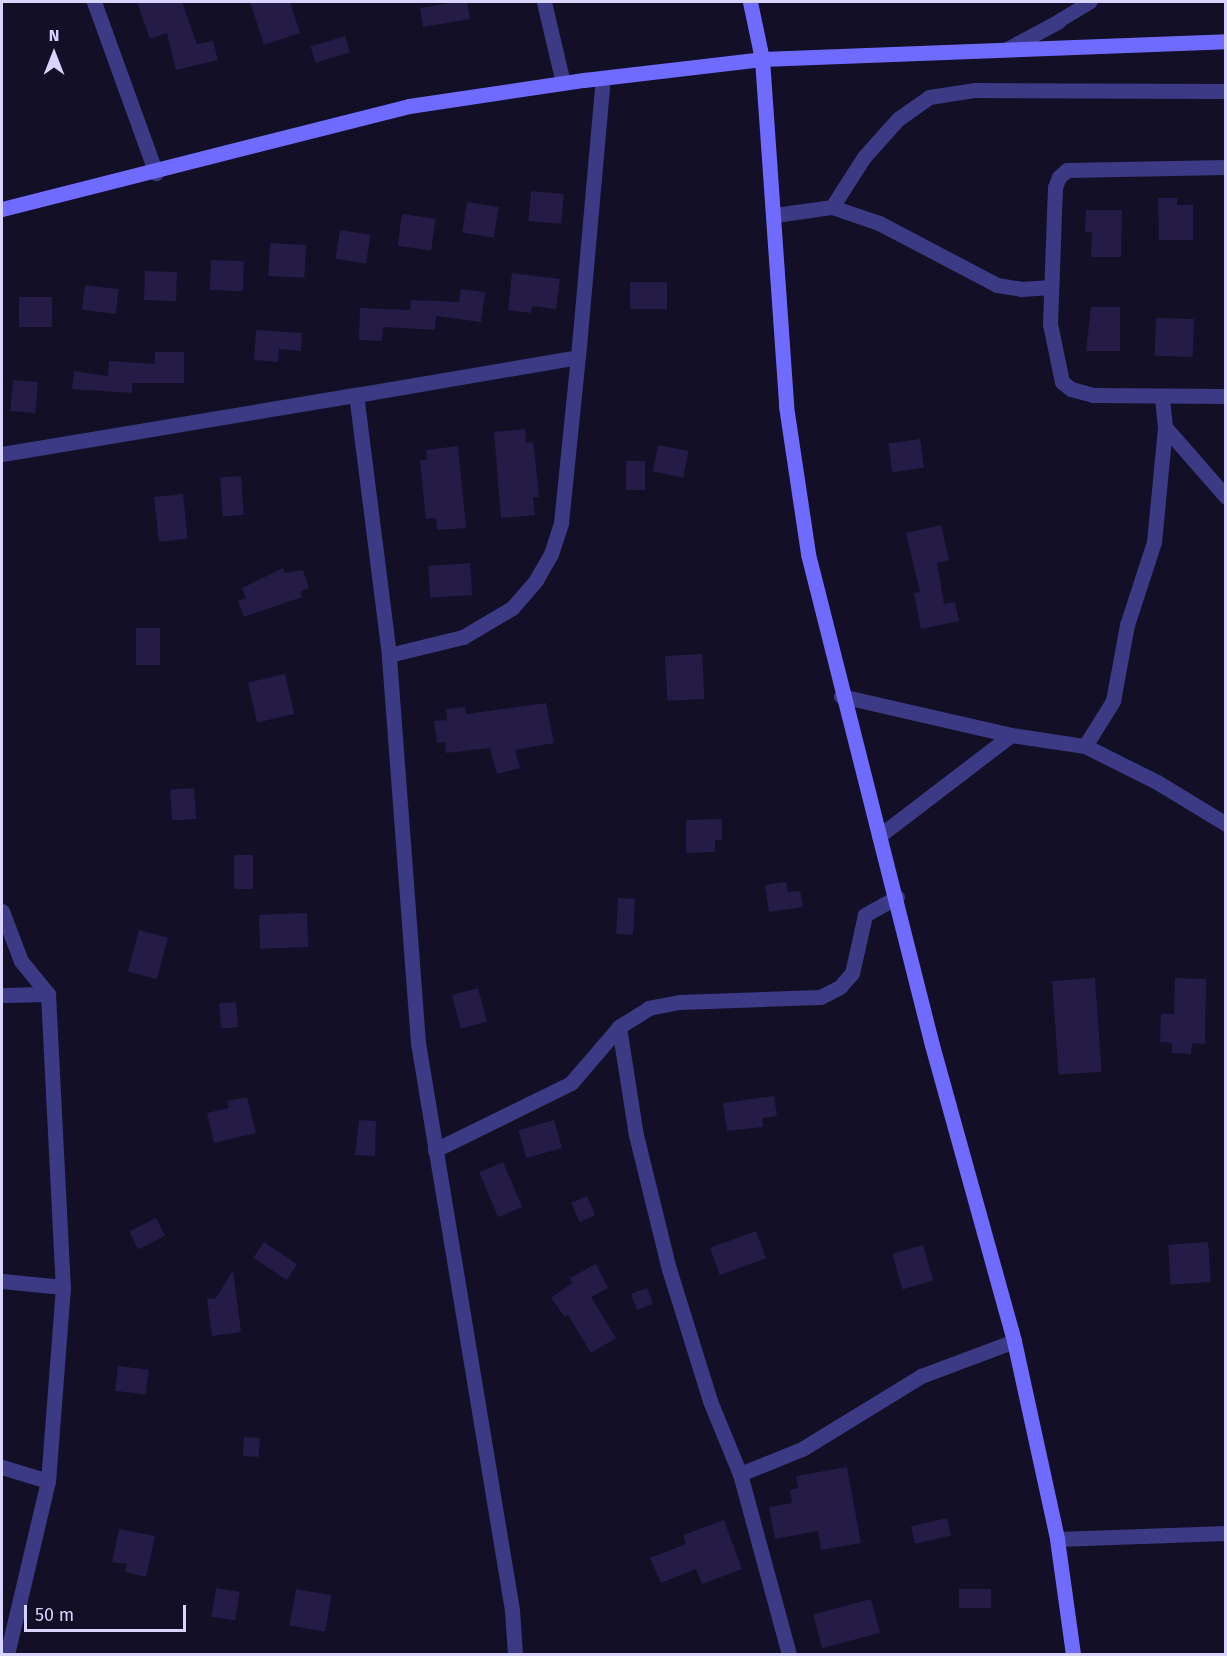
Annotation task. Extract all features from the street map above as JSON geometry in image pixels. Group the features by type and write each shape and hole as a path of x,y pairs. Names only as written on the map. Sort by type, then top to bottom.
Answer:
{"street":[{"path":"94,2 156,172"},
{"path":"544,2 563,83"},
{"path":"750,2 762,59 775,215 786,405 796,487 818,603 841,696 897,897 932,1045 1014,1341 1057,1539 1073,1654"},
{"path":"1007,49 1059,21"},
{"path":"4,212 409,106 563,83 762,59 1226,41"},
{"path":"389,655 463,637 512,608 536,580 551,554 561,523 603,78"},
{"path":"832,207 864,157 898,120 929,97 975,90 1226,91"},
{"path":"1226,167 1067,170 1055,186 1050,324 1062,381 1071,389 1093,396 1226,396"},
{"path":"775,215 832,207 879,224 997,285 1022,289 1051,287"},
{"path":"2,454 578,357"},
{"path":"356,395 389,655 418,1043 512,1610 515,1654"},
{"path":"1085,746 1113,700 1126,625 1154,542 1165,427 1162,396"},
{"path":"1165,427 1226,497"},
{"path":"841,696 1011,735 1085,746 1157,782 1226,824"},
{"path":"879,836 1011,735"},
{"path":"435,1150 571,1083 619,1027 649,1008 679,1002 820,997 840,987 852,973 865,915 897,897"},
{"path":"2,911 21,961 48,994 63,1287 48,1480 7,1654"},
{"path":"2,995 48,994"},
{"path":"619,1027 636,1135 669,1269 710,1401 740,1474 789,1654"},
{"path":"2,1281 63,1287"},
{"path":"740,1474 802,1449 921,1376 1014,1341"},
{"path":"2,1467 48,1480"},
{"path":"1057,1539 1226,1533"}],"lane":[{"path":"1059,21 1091,2"}],"building":[{"path":"137,2 182,2 197,44 213,41 218,60 176,70 167,33 150,39"},
{"path":"250,2 290,2 300,33 264,45"},
{"path":"467,2 470,19 423,27 420,8"},
{"path":"345,36 350,52 316,63 311,47"},
{"path":"531,191 564,194 561,224 528,221"},
{"path":"1158,198 1177,198 1177,205 1193,205 1193,240 1159,240"},
{"path":"467,202 499,207 494,238 462,233"},
{"path":"1086,210 1122,210 1121,257 1091,257 1092,232 1085,232"},
{"path":"402,214 436,219 431,250 398,246"},
{"path":"340,230 371,235 366,263 335,259"},
{"path":"270,243 306,245 304,278 268,276"},
{"path":"211,260 244,261 243,291 210,290"},
{"path":"145,271 177,272 176,301 144,300"},
{"path":"512,273 560,279 556,309 532,306 531,313 508,310"},
{"path":"630,282 667,282 667,309 630,309"},
{"path":"85,285 119,289 116,314 82,310"},
{"path":"461,289 485,292 481,322 436,316 435,330 383,327 382,341 359,340 360,308 410,310 411,300 459,302"},
{"path":"19,297 52,297 52,327 19,327"},
{"path":"1091,307 1120,307 1120,351 1086,351"},
{"path":"1156,318 1194,319 1193,357 1155,356"},
{"path":"256,330 302,333 301,351 279,349 278,362 254,360"},
{"path":"155,352 184,352 184,383 132,383 132,393 72,389 74,371 108,376 109,361 155,364"},
{"path":"13,380 38,382 35,413 10,411"},
{"path":"525,429 526,443 533,442 535,458 539,497 533,497 535,515 501,518 494,432"},
{"path":"920,439 924,468 892,472 888,443"},
{"path":"658,445 688,451 683,477 653,472"},
{"path":"458,446 466,528 437,530 436,518 426,519 420,460 427,460 426,450"},
{"path":"626,461 645,461 645,490 626,490"},
{"path":"241,476 244,515 223,516 220,477"},
{"path":"183,494 188,539 159,542 154,497"},
{"path":"941,525 949,560 937,563 944,604 955,602 959,621 921,629 914,593 920,592 906,533"},
{"path":"470,563 472,595 430,598 428,566"},
{"path":"283,568 285,573 303,570 309,588 300,592 302,597 244,617 238,601 246,598 242,588"},
{"path":"136,628 160,628 160,665 136,665"},
{"path":"702,654 704,699 667,701 665,656"},
{"path":"285,674 294,714 257,722 248,683"},
{"path":"546,703 554,743 515,750 520,768 497,774 490,748 446,753 445,742 437,743 434,721 447,720 446,709 465,707 466,714"},
{"path":"194,788 196,819 172,821 170,790"},
{"path":"722,819 722,840 715,840 715,852 686,853 686,820"},
{"path":"234,855 253,855 253,889 234,889"},
{"path":"786,882 788,892 800,891 803,907 769,912 765,885"},
{"path":"618,898 635,899 633,935 616,934"},
{"path":"307,913 308,947 260,949 259,915"},
{"path":"139,930 168,938 157,979 128,972"},
{"path":"1095,978 1102,1072 1059,1075 1052,981"},
{"path":"1175,978 1206,979 1205,1044 1192,1043 1191,1054 1172,1053 1172,1043 1160,1042 1161,1014 1174,1014"},
{"path":"478,988 487,1022 461,1029 452,995"},
{"path":"236,1002 238,1027 221,1028 219,1003"},
{"path":"774,1096 777,1116 762,1118 763,1127 727,1131 723,1103"},
{"path":"247,1097 256,1133 214,1143 207,1113 229,1108 227,1101"},
{"path":"359,1120 376,1121 375,1156 355,1155"},
{"path":"554,1120 562,1148 526,1158 518,1130"},
{"path":"503,1162 522,1207 498,1217 479,1172"},
{"path":"587,1196 595,1215 580,1222 571,1203"},
{"path":"156,1218 165,1236 138,1249 129,1232"},
{"path":"756,1231 766,1258 720,1275 710,1248"},
{"path":"264,1242 297,1264 287,1280 253,1258"},
{"path":"1208,1242 1211,1282 1171,1285 1168,1245"},
{"path":"923,1245 933,1281 902,1289 892,1254"},
{"path":"596,1264 608,1288 591,1297 616,1338 591,1353 568,1315 565,1317 551,1298 572,1283 570,1278"},
{"path":"233,1270 241,1332 212,1336 207,1299 216,1298"},
{"path":"647,1288 653,1304 637,1310 631,1294"},
{"path":"118,1366 149,1370 146,1395 115,1391"},
{"path":"244,1437 260,1438 259,1457 243,1456"},
{"path":"847,1467 861,1543 821,1550 818,1531 775,1539 769,1507 792,1503 790,1490 798,1488 796,1476"},
{"path":"947,1518 951,1536 915,1544 911,1526"},
{"path":"724,1520 742,1569 702,1584 696,1569 661,1583 650,1558 686,1544 683,1535"},
{"path":"119,1529 155,1536 146,1577 125,1572 127,1564 112,1562"},
{"path":"216,1588 240,1592 235,1620 211,1617"},
{"path":"296,1589 331,1595 325,1632 290,1625"},
{"path":"959,1589 991,1589 991,1608 959,1608"},
{"path":"871,1599 880,1633 822,1648 813,1615"}]}
